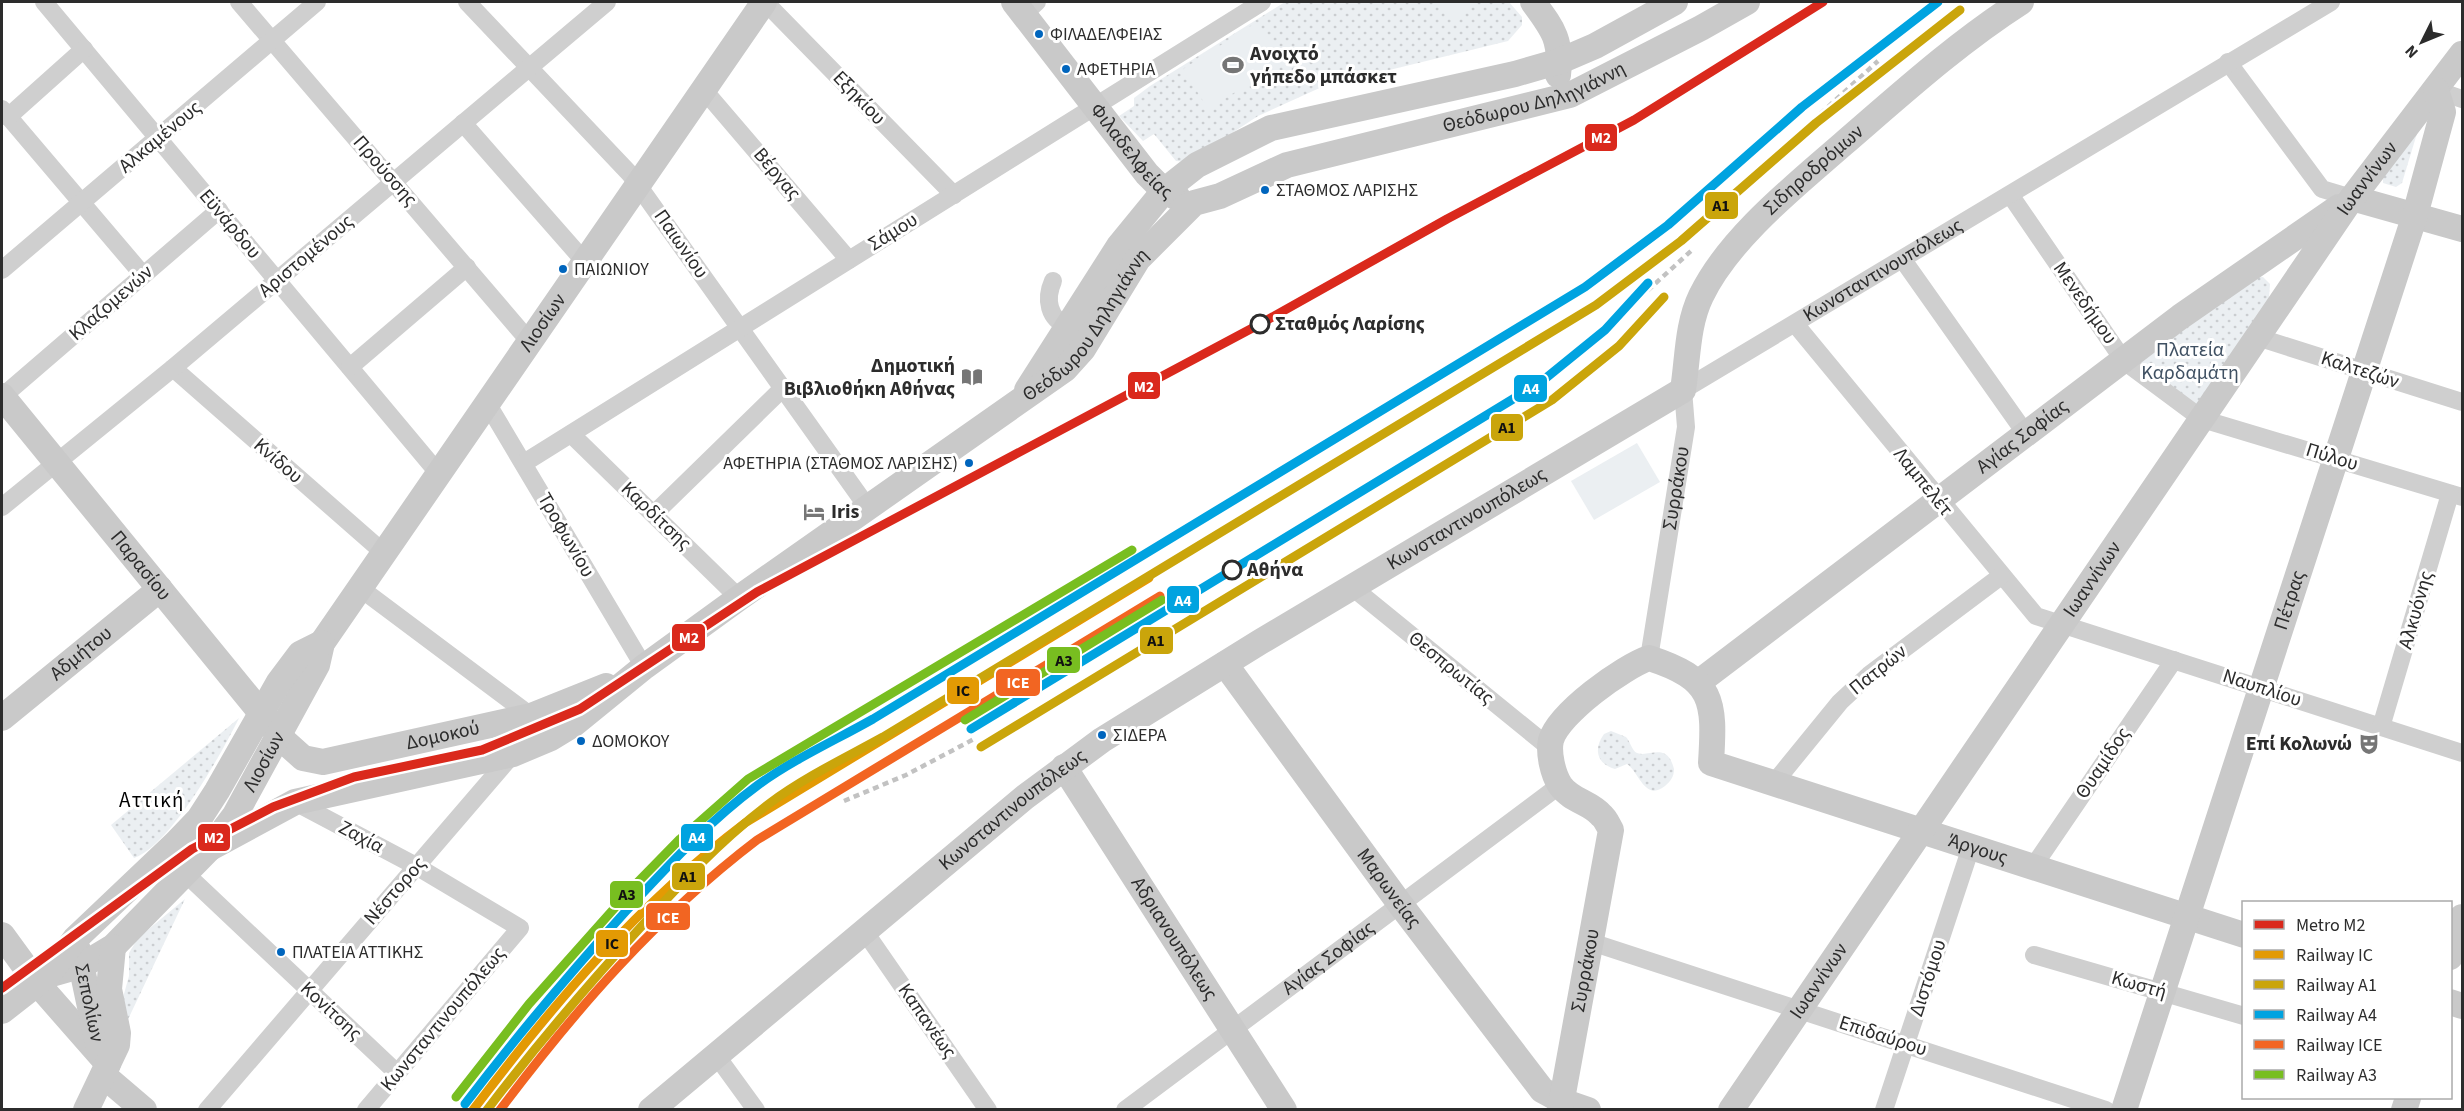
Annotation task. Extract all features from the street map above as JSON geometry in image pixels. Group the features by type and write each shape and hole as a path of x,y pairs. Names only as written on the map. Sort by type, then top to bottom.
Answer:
{"street":[{"name":"Εϋνάρδου","path":"44,2 439,474"},
{"name":"Προύσσης","path":"239,2 530,342"},
{"name":"Αλκαμένους","path":"2,270 317,2"},
{"name":"Παιωνίου","path":"467,2 620,163 638,185 868,508"},
{"name":"Αριστομένους","path":"2,507 173,368 607,2"},
{"name":"Λιοσίων","path":"43,979 84,965 113,947 186,874 229,824 317,665 322,644 764,2"},
{"name":"Εξηκίου","path":"764,2 954,195"},
{"name":"Σάμου","path":"524,464 1259,2"},
{"path":"1533,2 1557,37 1560,61 1556,100"},
{"name":"Θεόδωρου Δηληγιάννη","path":"1022,398 1119,246 1164,191 1197,165 1270,128 1515,74 1560,61 1595,46 1675,2"},
{"name":"Θεόδωρου Δηληγιάννη","path":"1022,398 1065,369 1083,349 1138,259 1194,203 1220,196 1287,165 1556,100 1579,92 1744,2"},
{"name":"Σιδηροδρόμων","path":"1683,390 1692,318 1712,276 1732,250 1805,178 1929,69 2021,2"},
{"name":"Κωνσταντινουπόλεως","path":"651,1110 1064,767 1102,740 1352,587 1796,325 2228,62 2331,2"},
{"name":"Φιλαδελφείας","path":"1025,6 1095,106 1147,174 1164,191 1194,203"},
{"path":"84,49 5,113 143,275"},
{"name":"Ιωαννίνων","path":"1731,1110 2352,198 2463,54"},
{"path":"2228,62 2322,189 2463,229"},
{"name":"Βέργας","path":"704,90 849,260"},
{"path":"2436,90 2463,99"},
{"name":"Πέτρας","path":"2124,1110 2415,216 2443,112 2436,90"},
{"path":"463,123 585,262"},
{"name":"Μενεδήμου","path":"2011,196 2124,361 2202,419"},
{"name":"Αγίας Σοφίας","path":"1699,682 2124,361 2352,198"},
{"name":"Κλαζομενών","path":"2,396 219,210"},
{"path":"1903,260 2026,434"},
{"path":"2258,263 2281,280 2286,295"},
{"path":"351,368 467,267"},
{"path":"1053,281 1049,290 1050,310 1055,319 1069,327"},
{"name":"Λαμπελέτ","path":"1796,325 2036,616 2062,624"},
{"name":"Καλτεζών","path":"2258,337 2463,402"},
{"name":"Κνίδου","path":"173,368 384,553"},
{"path":"654,514 783,388"},
{"name":"Συρράκου","path":"1649,658 1686,427 1683,390"},
{"name":"Παρασίου","path":"2,396 279,734"},
{"name":"Δομοκού","path":"210,848 295,802 513,754 551,738 574,724 644,667 739,598 1022,398"},
{"name":"Τροφωνίου","path":"487,403 644,667"},
{"name":"Πύλου","path":"2202,419 2456,496"},
{"name":"Καρδίτσης","path":"571,434 739,598"},
{"name":"Αλκυόνης","path":"2381,727 2456,496"},
{"name":"Πατρών","path":"1774,783 1840,702 1869,675 2001,576"},
{"name":"Θεσπρωτίας","path":"1352,587 1550,748"},
{"path":"360,588 531,716"},
{"name":"Αδμήτου","path":"2,718 160,589"},
{"name":"Ναυπλίου","path":"2062,624 2463,753"},
{"name":"Λιοσίων","path":"2,1011 43,979 75,939 176,844 199,819 279,682 300,654 322,644"},
{"path":"1560,785 1553,766 1550,748 1554,733 1581,704 1610,679 1649,658 1683,670 1699,682"},
{"name":"Θυαμίδος","path":"2033,867 2174,660"},
{"name":"Μαρωνείας","path":"1225,664 1400,904 1542,1090 1557,1107 1588,1110"},
{"name":"Δομοκού","path":"279,734 292,751 303,758 323,762 531,716 585,697 644,667"},
{"name":"Άργους","path":"1699,682 1707,694 1711,709 1711,763 2242,934"},
{"name":"Νέστορος","path":"207,1110 513,754"},
{"path":"465,764 481,791"},
{"name":"Αδριανουπόλεως","path":"1064,767 1284,1110"},
{"name":"Συρράκου","path":"1557,1107 1591,942 1611,830 1603,815 1576,801 1560,785"},
{"name":"Αγίας Σοφίας","path":"1125,1110 1560,785"},
{"name":"Ζαχία","path":"295,802 416,866 520,928"},
{"name":"Διστόμου","path":"1884,1110 1971,847"},
{"name":"Κονίτσης","path":"186,874 397,1073"},
{"path":"2452,954 2463,917"},
{"name":"Κωνσταντινουπόλεως","path":"366,1110 520,928"},
{"name":"Καπανέως","path":"865,932 988,1110"},
{"path":"2,935 43,979 104,1064 144,1110"},
{"name":"Σεπολίων","path":"75,939 84,965 104,1064"},
{"name":"Επιδαύρου","path":"1591,942 2106,1110"},
{"name":"Σεπολίων","path":"86,1110 104,1064 117,1046 118,1033 110,989 113,947"},
{"name":"Κωστή","path":"2034,955 2242,1015"},
{"path":"716,1056 756,1110"}],"green space":[{"path":"1285,2 1509,2 1522,17 1522,25 1508,41 1324,86 1258,116 1188,162 1176,161 1154,134 1143,141 1119,116 1134,106 1134,98 1150,86"},
{"path":"1439,2 1477,2 1454,20"},
{"name":"Ανοιχτό γήπεδο μπάσκετ","path":"1257,22 1283,62 1208,109 1183,69"},
{"path":"2418,130 2402,183 2396,187 2383,183 2383,177"},
{"name":"Πλατεία Καρδαμάτη","path":"2254,277 2263,277 2270,284 2269,298 2197,407 2138,361"},
{"path":"1637,443 1660,482 1594,520 1571,481"},
{"path":"239,718 208,775 179,818 148,850 134,858 111,825"},
{"path":"1611,731 1626,737 1637,753 1657,752 1667,755 1674,769 1669,782 1658,790 1652,790 1643,784 1627,764 1615,769 1604,764 1599,755 1599,745 1604,734"},
{"path":"185,899 123,1030 122,1001 129,976 129,953 138,938"}],"railway":[{"path":"1149,578 1619,291 1682,241 1878,61"},
{"path":"1167,608 1541,382 1589,344 1691,251"},
{"path":"844,801 906,775 976,738"}],"metro line":[{"name":"Μ2","path":"2,988 192,849 273,807 354,777 482,750 580,709 757,592 1260,324 1447,219 1634,120 1823,2"}],"rail line":[{"name":"A4","path":"465,1104 584,958 626,911 706,829 758,785 800,758 873,719 1585,287 1668,225 1802,107 1938,2"},
{"name":"A1","path":"487,1110 561,1018 654,912 718,847 770,803 811,776 883,737 1596,305 1681,241 1816,123 1960,10"},
{"name":"A4","path":"971,729 1541,382 1605,330 1648,283"},
{"name":"A1","path":"981,747 1552,400 1619,346 1664,297"},
{"name":"A3","path":"456,1097 529,1004 636,884 680,839 748,779 1132,550"},
{"name":"IC","path":"473,1110 566,994 633,921 706,854 745,823 1149,578"},
{"name":"ICE","path":"500,1110 558,1036 619,966 685,900 757,840 1160,596"},
{"name":"A3","path":"965,720 1162,600"}],"place":[{"name":"ΦΙΛΑΔΕΛΦΕΙΑΣ","path":"1039,34"},
{"name":"Ανοιχτό γήπεδο μπάσκετ","path":"1233,65"},
{"name":"ΑΦΕΤΗΡΙΑ","path":"1066,69"},
{"name":"ΣΤΑΘΜΟΣ ΛΑΡΙΣΗΣ","path":"1265,190"},
{"name":"ΠΑΙΩΝΙΟΥ","path":"563,269"},
{"name":"Σταθμός Λαρίσης","path":"1260,324"},
{"name":"Δημοτική Βιβλιοθήκη Αθήνας","path":"972,377"},
{"name":"ΑΦΕΤΗΡΙΑ (ΣΤΑΘΜΟΣ ΛΑΡΙΣΗΣ)","path":"969,463"},
{"name":"Iris","path":"814,512"},
{"name":"Αθήνα","path":"1232,570"},
{"name":"ΣΙΔΕΡΑ","path":"1102,735"},
{"name":"ΔΟΜΟΚΟΥ","path":"581,741"},
{"name":"Επί Κολωνώ","path":"2369,744"},
{"name":"ΠΛΑΤΕΙΑ ΑΤΤΙΚΗΣ","path":"281,952"}],"district":[{"name":"Αττική","path":"152,800"}]}
